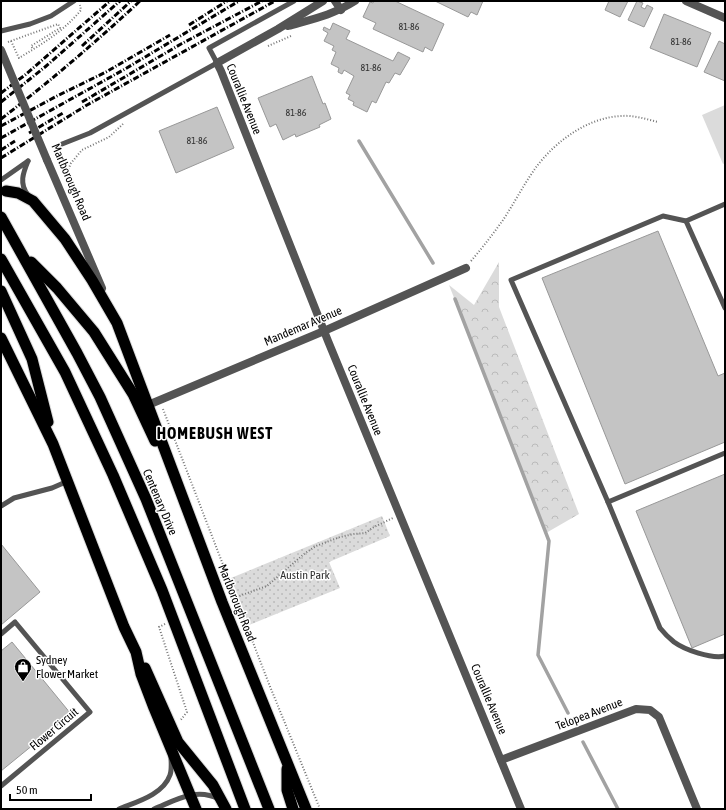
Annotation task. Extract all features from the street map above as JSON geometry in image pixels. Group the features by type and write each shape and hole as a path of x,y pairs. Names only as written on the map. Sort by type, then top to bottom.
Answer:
{"highway":[{"path":"6,191 18,194 33,201"},
{"name":"Marlborough Road","path":"33,201 65,239 92,280 117,324 148,404 183,502 306,809"},
{"name":"Centenary Drive","path":"1,217 100,397 146,499 269,809"},
{"path":"21,252 57,288 94,332 133,394 183,502"},
{"path":"1,259 65,372 113,475 162,590 245,809"},
{"path":"1,291 32,360 54,444"},
{"path":"1,338 54,444 124,627 148,673 178,742 212,785 224,805"},
{"path":"136,652 141,674 196,809"},
{"path":"287,762 287,790 293,809"}],"street":[{"name":"Courallie Avenue","path":"323,1 278,29 217,63 324,331 521,809"},
{"path":"336,1 341,10"},
{"name":"Courallie Avenue","path":"278,29 325,16 341,10 355,1"},
{"path":"686,1 725,18"},
{"name":"Marlborough Road","path":"1,50 117,324"},
{"name":"Mandemar Avenue","path":"148,404 324,331 466,268"},
{"name":"Telopea Avenue","path":"501,760 636,709 650,710 659,717 697,809"}],"lane":[{"path":"1,31 30,24 51,16 74,1"},
{"path":"57,146 90,133 217,63 209,48 294,1"},
{"path":"1,180 28,161 24,170 22,182 25,191 33,201"},
{"path":"725,204 686,222 663,216 511,280 608,502 660,628 672,641 686,648 718,658 725,656"},
{"path":"686,222 725,308"},
{"path":"608,502 725,453"},
{"path":"1,506 14,498 52,488 68,481"},
{"name":"Flower Circuit","path":"1,634 15,622 90,712 1,786"},
{"path":"119,809 146,799 167,783 171,774 171,748"},
{"path":"154,809 191,794 211,795 224,805"}],"path":[{"path":"11,41 19,58 57,34 81,10 80,6"},
{"path":"8,42 41,32 58,24 60,28 31,46 33,50"},
{"path":"267,47 292,35"},
{"path":"466,268 502,220 537,166 565,139 576,131 597,121 622,116 658,122"},
{"path":"63,177 66,175 71,163 82,150 109,137 123,124"},
{"path":"159,400 269,684 320,809"},
{"path":"222,602 267,586 304,554 316,546 340,537 365,533 399,515"},
{"path":"167,623 159,627 187,712 172,728"}],"green space":[{"path":"725,105 725,163 723,164 702,115"},
{"path":"499,262 499,307 579,514 546,533 449,285 474,305"},
{"name":"Austin Park","path":"382,516 390,536 329,562 340,588 249,625 231,578"}],"building":[{"path":"374,1 395,1 444,24 432,51 425,47 423,52 373,29 376,23 363,17 370,2 373,3"},
{"path":"435,1 483,1 477,15 471,12 468,17"},
{"path":"609,1 628,1 620,17 605,10"},
{"path":"637,1 643,3 641,7 645,9 647,5 653,8 644,27 628,20"},
{"path":"664,14 711,33 697,67 650,48"},
{"path":"333,23 350,31 346,39 393,61 398,52 410,58 400,75 395,73 389,83 386,82 376,103 372,101 367,112 353,105 354,102 348,99 350,95 346,93 354,76 344,70 342,74 338,72 339,68 331,64 336,52 332,50 334,46 324,41 328,33 323,30 324,27 330,30"},
{"path":"719,41 725,44 725,81 704,72"},
{"path":"312,76 323,104 325,103 331,119 319,125 320,127 296,137 295,134 283,140 276,124 270,127 258,98"},
{"path":"217,107 234,148 176,173 159,131"},
{"path":"658,231 718,376 725,373 725,442 625,484 542,278"},
{"path":"725,474 725,634 692,648 636,511"},
{"path":"1,544 40,592 1,625"},
{"name":"Sydney Flower Market","path":"12,642 71,714 1,771 1,651"}],"waterway":[{"path":"359,141 433,263"},
{"path":"455,299 549,541 538,655 568,713"},
{"path":"583,742 618,809"}],"railway":[{"path":"1,93 25,75 110,1"},
{"path":"1,102 45,67 120,1"},
{"path":"82,46 131,1"},
{"path":"1,119 72,62 140,1"},
{"path":"189,25 227,1"},
{"path":"1,138 125,69 239,1"},
{"path":"82,102 181,44 262,1"},
{"path":"1,158 87,105 275,1"},
{"path":"1,126 106,72 170,35"},
{"path":"29,133 63,113"},
{"path":"1,150 15,141"}],"place":[{"name":"Sydney Flower Market","path":"23,682"}],"district":[{"name":"HOMEBUSH WEST","path":"215,433"}]}
